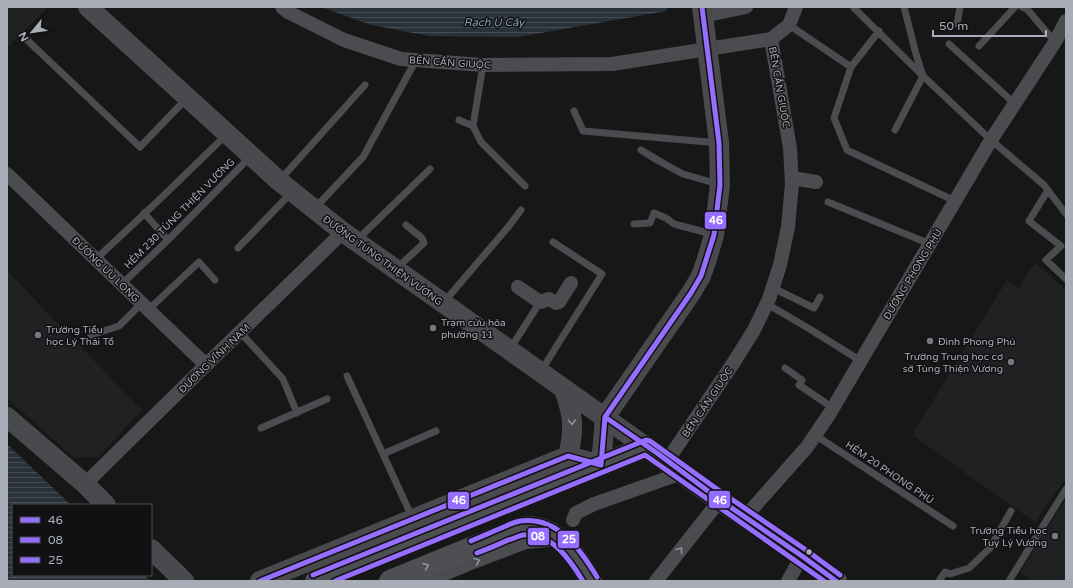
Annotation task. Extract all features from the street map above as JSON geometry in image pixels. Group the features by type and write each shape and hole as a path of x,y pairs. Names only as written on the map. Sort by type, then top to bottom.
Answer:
{"main road":[{"name":"ĐƯỜNG TÙNG THIỆN VƯƠNG","path":"646,447 836,581"},
{"path":"316,581 646,447"},
{"path":"390,581 527,526 540,528 559,538 580,561 591,581"}],"street":[{"name":"ĐƯỜNG TÙNG THIỆN VƯƠNG","path":"88,7 285,186 349,237 646,447"},
{"name":"BẾN CẦN GIUỘC","path":"282,7 288,12 344,40 401,59 483,65 612,64 771,39 790,148 792,178 788,227 780,265 767,304 754,330 674,467"},
{"path":"260,581 568,456 601,465 605,418 694,288 703,271 714,234 720,185 719,143 703,11 746,7"},
{"path":"771,39 789,26 796,7"},
{"name":"ĐƯỜNG PHONG PHÚ","path":"745,517 807,447 833,408 991,140 1055,42 1066,21"},
{"name":"ĐƯỜNG ƯU LONG","path":"7,174 206,365"},
{"path":"792,178 816,182"},
{"name":"ĐƯỜNG VĨNH NAM","path":"85,484 240,332 349,237"},
{"path":"518,287 540,302 549,299 556,303 559,302 571,284"},
{"path":"564,389 570,407 573,425 572,440 568,456"},
{"path":"7,418 85,484 105,504"},
{"path":"573,520 576,513 674,467"},
{"path":"656,581 720,500"},
{"path":"428,581 526,542 559,538"},
{"path":"152,550 184,581"},
{"path":"788,581 802,556"}],"lane":[{"path":"895,130 924,76 916,54 904,7"},
{"path":"957,24 960,7"},
{"path":"979,46 1015,7"},
{"path":"1022,7 1026,9 1055,42"},
{"path":"854,8 991,140 1044,185 1066,214"},
{"path":"789,26 851,67"},
{"path":"879,31 851,67 834,118 847,150 955,201"},
{"path":"26,39 140,147 187,97"},
{"path":"950,44 1015,104"},
{"path":"314,209 363,157 416,60"},
{"path":"483,65 473,126 481,142 525,186"},
{"path":"238,248 365,85"},
{"path":"574,111 583,131 719,143"},
{"path":"459,120 473,126"},
{"path":"96,259 227,134"},
{"name":"HẺM 230 TÙNG THIỆN VƯƠNG","path":"122,284 251,156"},
{"path":"668,166 683,174 720,185"},
{"path":"349,237 430,169"},
{"path":"1048,190 1029,221 1061,246 1046,260 1066,279"},
{"path":"828,202 930,244"},
{"path":"443,303 521,210"},
{"path":"144,213 168,240"},
{"path":"634,224 650,223 654,213 666,218 674,224 714,234"},
{"path":"396,270 424,243 422,238 406,225"},
{"path":"540,371 602,274 553,242"},
{"path":"91,335 119,326 145,307 199,262 215,280"},
{"path":"773,288 814,308 820,297"},
{"path":"509,351 540,302"},
{"path":"767,304 860,361"},
{"path":"240,332 283,379 296,413"},
{"path":"785,368 802,380 799,385 833,408"},
{"path":"347,376 413,519"},
{"path":"261,428 327,399"},
{"path":"383,454 436,431"},
{"name":"HẺM 20 PHONG PHÚ","path":"815,435 953,526"},
{"path":"1009,581 1066,489"},
{"path":"939,581 945,572 950,574 969,568 990,548 1011,511"}],"shaded area":[{"path":"7,7 48,7 7,48"},
{"name":"Trường Trung học cơ sở Tùng Thiện Vương","path":"1035,263 1066,290 1066,479 1045,507 1036,523 912,435 1007,280 1018,288"},
{"name":"Trường Tiểu học Lý Thái Tổ","path":"7,271 142,410 98,457 74,458 7,398"},
{"name":"Trường Tiểu học Tuy Lý Vương","path":"1066,499 1066,581 1032,581 1020,572"}],"water":[{"name":"Rạch Ụ Cây","path":"321,7 667,7 667,11 518,37 429,36 371,25"},
{"path":"7,444 70,504 12,504 12,576 145,576 150,581 7,581"}],"transit line":[{"name":"46","path":"260,581 568,456 601,465 605,417 691,293 701,276 714,235 720,185 719,143 702,7"},
{"name":"46","path":"605,417 836,581"},
{"name":"25","path":"313,575 646,440 650,441 840,575"},
{"name":"08","path":"335,581 645,455 824,581"},
{"name":"25","path":"471,541 518,521 534,521 546,524 557,529 575,546 597,577"},
{"name":"08","path":"477,553 519,536 533,535 551,542 559,549 566,556 583,581"}],"place":[{"name":"Trạm cứu hỏa phường 11","path":"433,328"},
{"name":"Trường Tiểu học Lý Thái Tổ","path":"38,335"},
{"name":"Đình Phong Phú","path":"930,341"},
{"name":"Trường Trung học cơ sở Tùng Thiện Vương","path":"1011,362"},
{"name":"Trường Tiểu học Tuy Lý Vương","path":"1055,536"}]}
